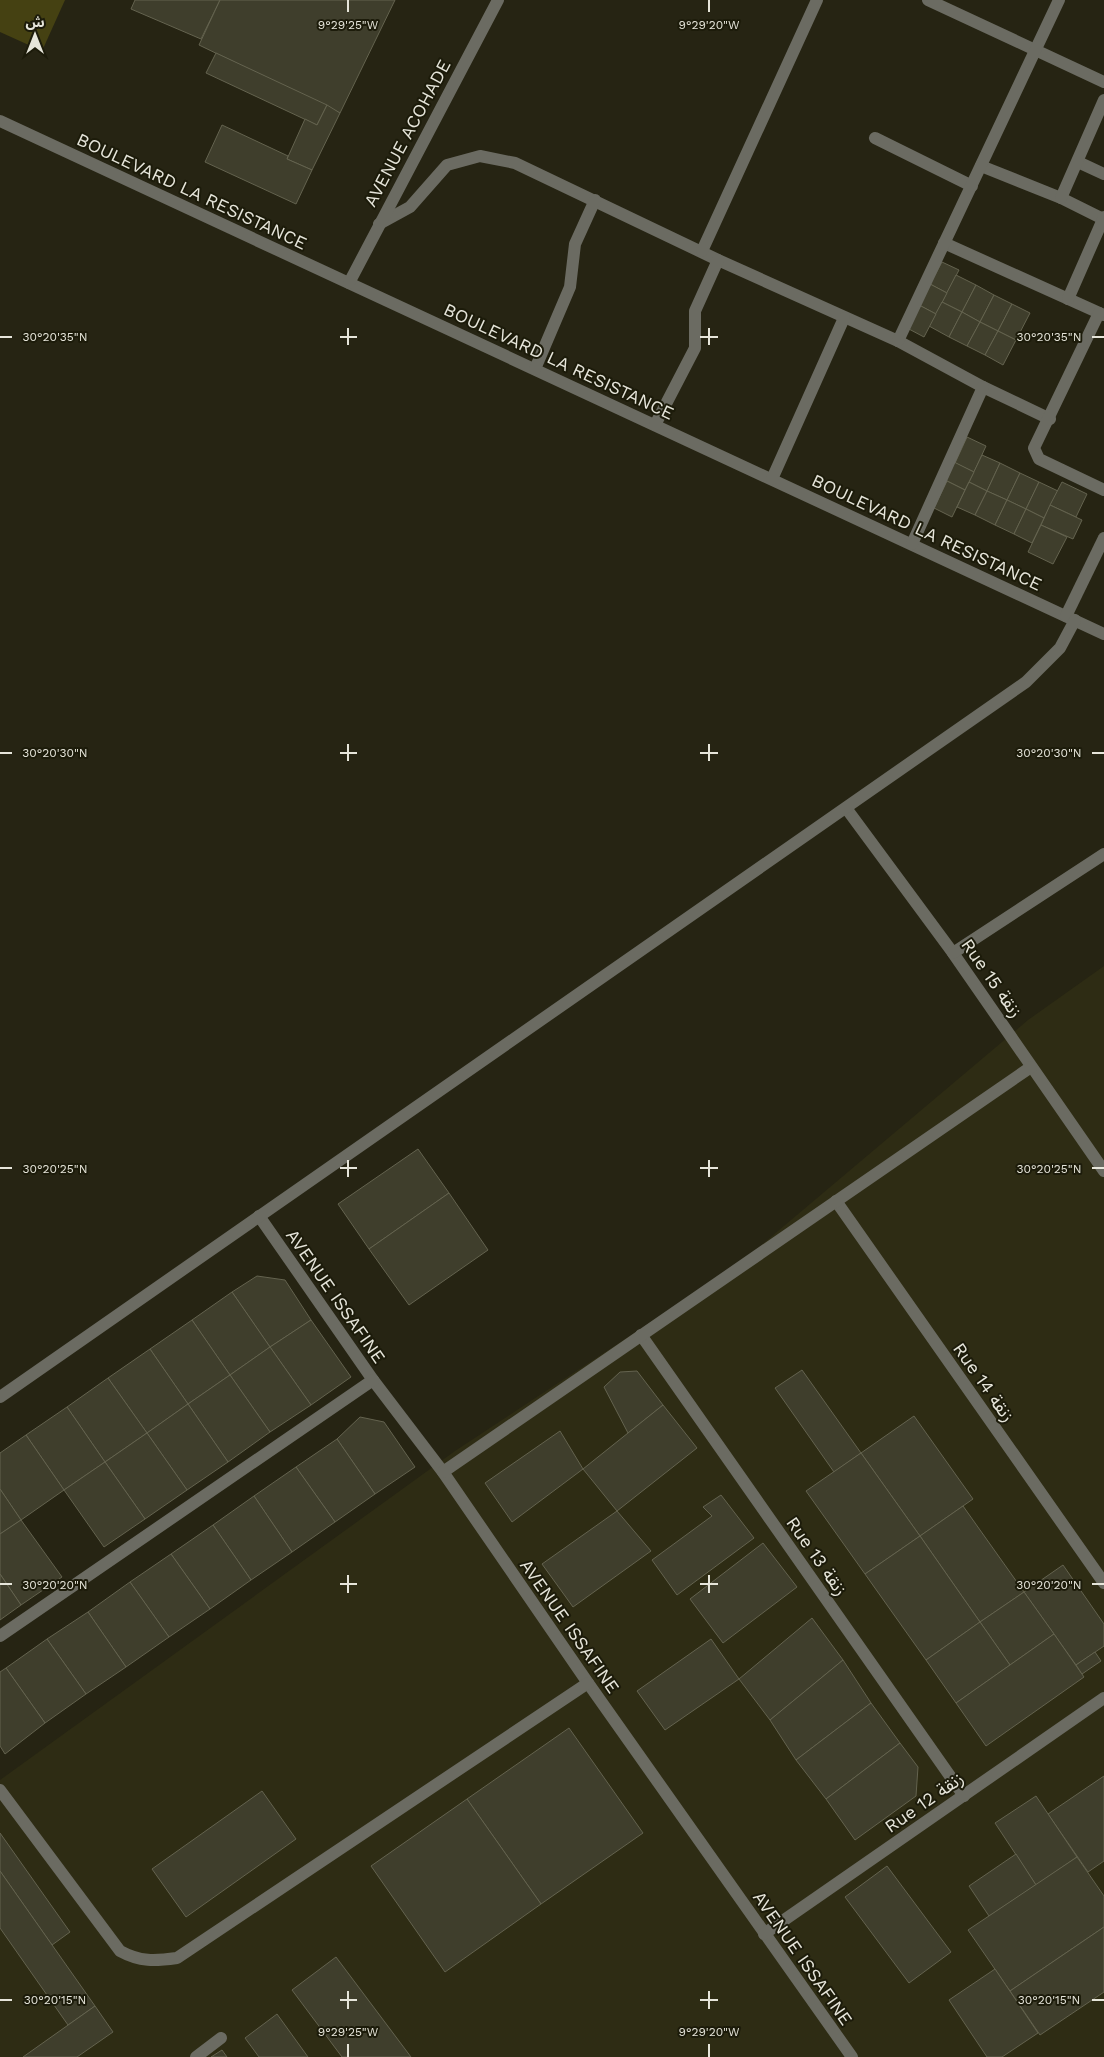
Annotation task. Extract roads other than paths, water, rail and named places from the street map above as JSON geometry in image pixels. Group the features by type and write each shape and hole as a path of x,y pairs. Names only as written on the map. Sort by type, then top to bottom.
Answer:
{"street":[{"name":"AVENUE ACOHADE","path":"349,283 498,0"},
{"path":"702,252 818,0"},
{"path":"928,0 1104,82"},
{"path":"898,341 1059,0"},
{"path":"1061,198 1104,100"},
{"name":"BOULEVARD LA RESISTANCE","path":"0,121 1104,634"},
{"path":"875,138 972,186"},
{"path":"380,224 410,207 447,165 480,156 514,163 718,260 898,341 982,387 1050,420"},
{"path":"1078,162 1104,174"},
{"path":"982,166 1061,198 1104,218 1068,299"},
{"path":"535,369 570,287 575,244 595,200"},
{"path":"944,243 1102,314 1050,420 1034,448 1036,456 1104,490"},
{"path":"655,425 695,348 695,311 718,260"},
{"path":"772,479 844,318"},
{"path":"912,544 982,387"},
{"path":"0,1397 846,808 1038,672 1060,648 1104,538"},
{"name":"Rue 15 زنقة","path":"846,808 953,953 1104,1171"},
{"path":"953,953 1104,854"},
{"path":"443,1472 1031,1067"},
{"name":"Rue 14 زنقة","path":"836,1201 1104,1583"},
{"name":"AVENUE ISSAFINE","path":"259,1216 373,1380 443,1472 588,1683 852,2057"},
{"name":"Rue 13 زنقة","path":"641,1335 964,1796"},
{"path":"0,1636 373,1380"},
{"path":"0,1790 120,1951 134,1959 153,1962 177,1958 588,1683"},
{"name":"Rue 12 زنقة","path":"764,1934 1104,1698"},
{"path":"196,2057 221,2038"}]}
